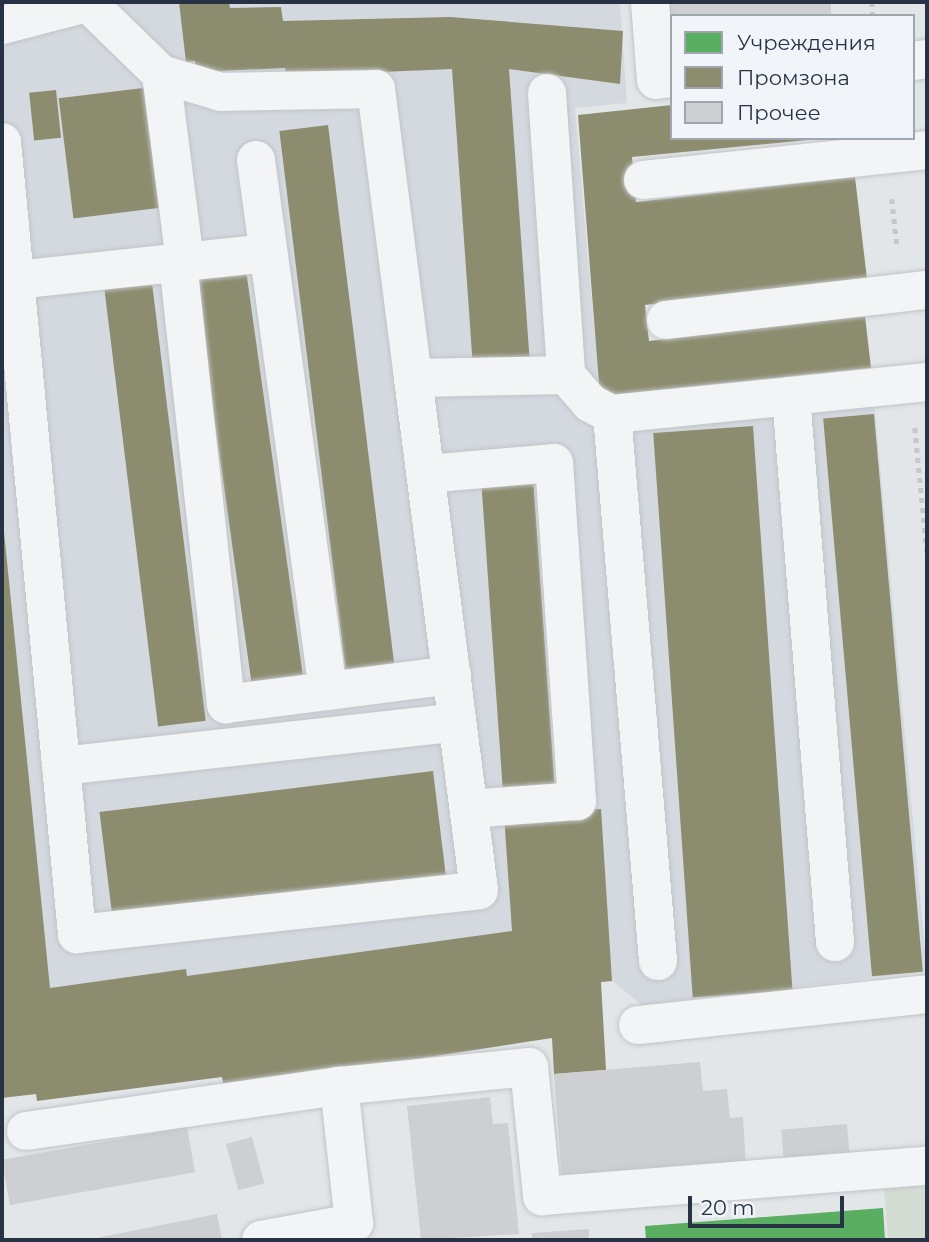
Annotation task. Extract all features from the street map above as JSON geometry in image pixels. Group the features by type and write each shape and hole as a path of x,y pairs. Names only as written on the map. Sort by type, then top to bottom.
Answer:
{"lane":[{"path":"2,25 87,2 161,74 221,92 376,89 479,890 77,934 2,142"},
{"path":"650,2 656,80 670,78"},
{"path":"161,74 226,704 452,675"},
{"path":"547,93 566,375 590,403 612,414 927,382"},
{"path":"643,180 927,150"},
{"path":"256,160 328,691"},
{"path":"15,280 268,253"},
{"path":"666,320 927,290"},
{"path":"414,378 566,375"},
{"path":"792,396 835,942"},
{"path":"612,414 658,961"},
{"path":"426,474 554,463 577,801 469,808"},
{"path":"61,765 457,722"},
{"path":"638,1025 927,994"},
{"path":"26,1131 339,1086 529,1067 542,1196 927,1166"},
{"path":"261,1240 354,1223 339,1086"}],"shaded area":[{"path":"2,2 620,2 627,103 575,108 600,396 871,368 927,971 642,1005 612,981 2,1030"},
{"path":"927,1183 927,1240 888,1240 884,1187"}],"building: Учреждения":[{"path":"883,1208 885,1240 646,1240 645,1226"}],"building: Промзона":[{"path":"179,2 229,2 230,8 281,7 283,21 450,17 623,31 620,84 509,69 530,365 473,368 452,69 286,76 285,68 196,72 195,61 186,62"},
{"path":"151,87 166,207 73,218 59,98"},
{"path":"56,90 61,138 34,141 29,93"},
{"path":"670,105 670,140 808,140 632,157 636,202 855,177 867,279 645,305 649,341 865,316 871,368 600,396 578,115"},
{"path":"328,125 394,666 346,672 279,131"},
{"path":"246,270 304,680 252,687 195,277"},
{"path":"152,283 206,721 158,727 104,289"},
{"path":"874,414 923,972 872,976 823,418"},
{"path":"753,426 792,991 693,998 653,433"},
{"path":"533,476 555,793 503,797 481,480"},
{"path":"2,512 50,988 186,969 187,976 512,931 504,815 601,809 612,981 601,982 606,1070 554,1074 552,1038 224,1089 222,1077 37,1101 36,1094 2,1098"},
{"path":"433,771 446,875 112,916 100,812"}],"building: Прочее":[{"path":"668,2 831,2 831,14 668,16"},
{"path":"700,1062 703,1091 727,1089 730,1118 743,1117 746,1165 562,1180 554,1074"},
{"path":"490,1097 493,1124 508,1123 519,1234 421,1240 407,1106"},
{"path":"847,1124 850,1157 784,1163 781,1130"},
{"path":"187,1127 195,1172 10,1205 2,1160"},
{"path":"252,1137 264,1183 238,1190 226,1144"},
{"path":"217,1214 222,1240 91,1240 91,1239"},
{"path":"589,1229 589,1240 532,1240 532,1233"}]}
